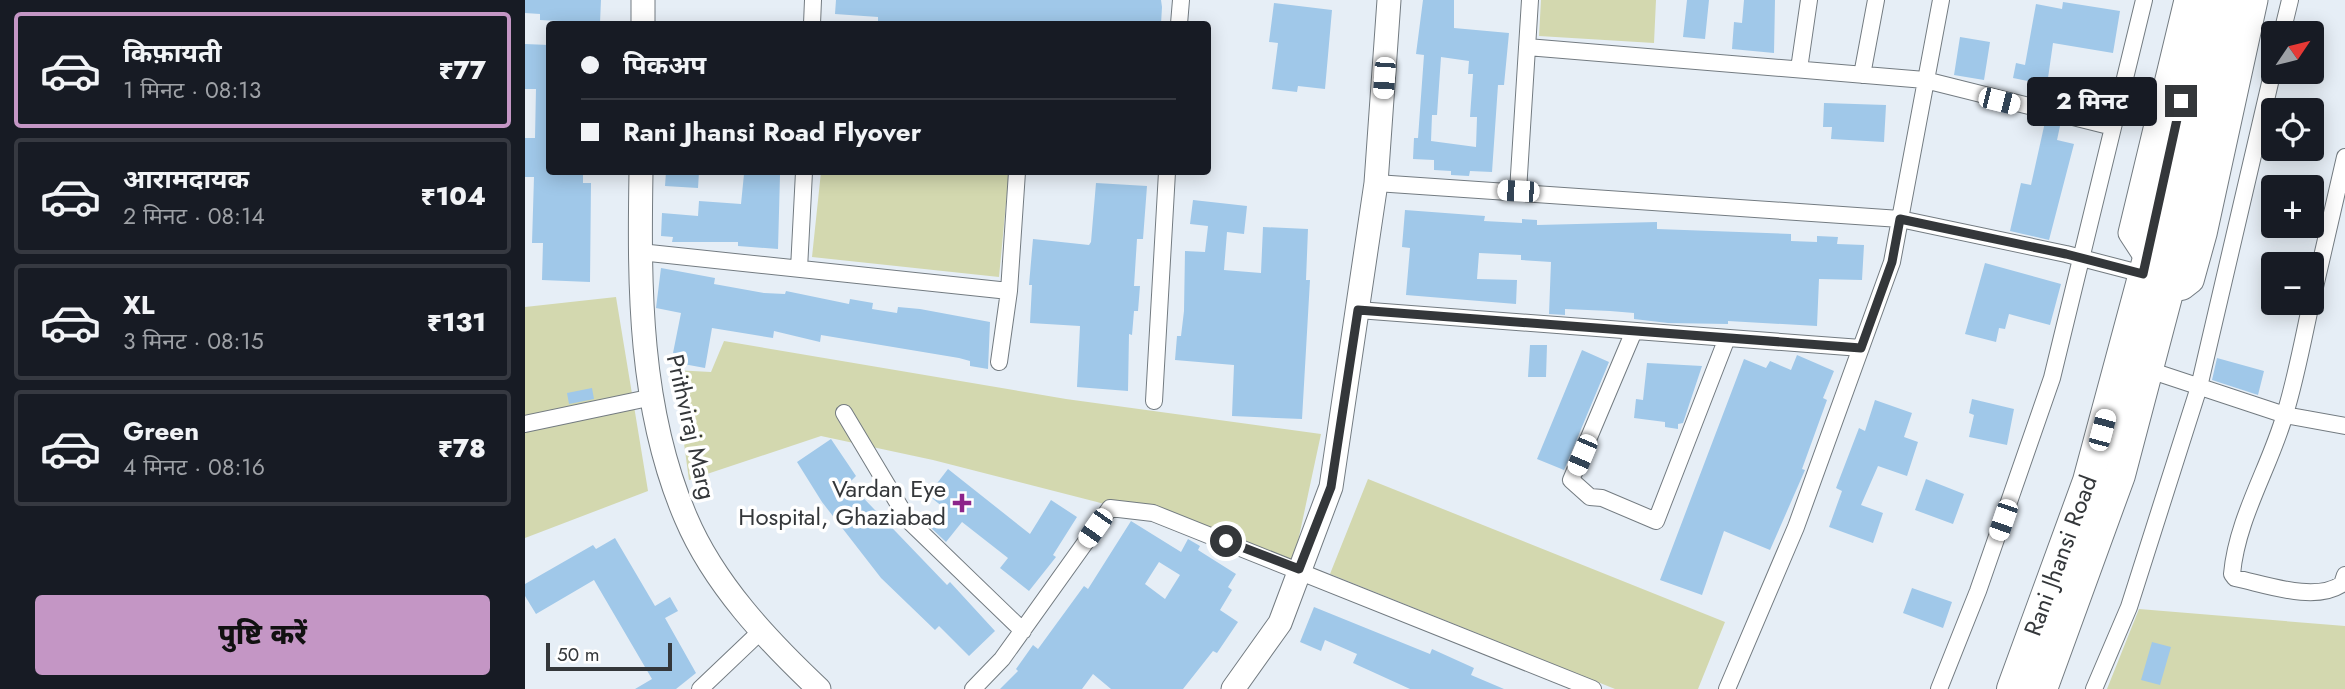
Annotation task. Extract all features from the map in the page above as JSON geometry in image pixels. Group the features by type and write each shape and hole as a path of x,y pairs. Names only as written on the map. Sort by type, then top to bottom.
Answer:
{"highway":[{"path":"2174,206 2202,0"},
{"path":"2174,206 2230,0"},
{"name":"Rani Jhansi Road","path":"2012,689 2088,481 2145,267 2174,206"},
{"name":"Rani Jhansi Road","path":"2049,687 2120,475 2149,370 2169,291 2174,206"}],"street":[{"path":"643,0 643,21"},
{"path":"812,21 813,0"},
{"path":"1179,21 1181,0"},
{"path":"1233,689 1280,624 1331,487 1376,183 1389,0"},
{"path":"1518,191 1530,0"},
{"path":"1799,69 1809,0"},
{"path":"1862,75 1876,0"},
{"path":"1727,689 1796,527 1892,262 1941,0"},
{"path":"1939,689 1978,591 2052,378 2144,0"},
{"path":"2145,267 2130,233 2186,0"},
{"path":"2169,291 2183,288 2192,281 2205,234 2256,0"},
{"path":"2285,21 2290,0"},
{"path":"1527,47 1925,80 2113,127"},
{"path":"2094,689 2129,607 2199,387 2270,84"},
{"path":"2323,252 2345,157"},
{"name":"Prithviraj Marg","path":"641,175 642,329 670,476 686,520 717,572 761,631 819,689"},
{"path":"799,269 804,175"},
{"path":"999,362 1009,291 1017,175"},
{"path":"1154,401 1167,175"},
{"path":"1376,183 1900,219 2080,257 2145,267"},
{"path":"640,252 1009,291"},
{"path":"1358,310 1861,348"},
{"path":"2308,315 2285,415 2253,498 2233,558 2232,574 2235,578 2259,583 2325,593 2342,584 2345,575"},
{"path":"1634,331 1571,480 1590,497 1602,498 1656,521 1727,338"},
{"path":"2149,370 2285,415 2345,426"},
{"path":"525,424 653,397"},
{"path":"844,413 908,520 1023,631"},
{"path":"973,689 1002,660 1109,508 1153,513 1299,569 1593,689"},
{"path":"700,689 761,631"}],"green space":[{"path":"1541,0 1656,0 1654,43 1539,36"},
{"path":"821,175 1009,175 999,277 812,257"},
{"path":"616,297 648,491 525,538 525,307"},
{"path":"724,341 1066,399 1321,434 1294,560 1097,502 933,460 821,436 689,480 674,370 711,372"},
{"path":"1368,479 1725,622 1698,689 1615,689 1330,574"},
{"path":"2139,609 2345,626 2345,689 2107,689"}],"building":[{"path":"525,0 601,0 600,21 540,20 540,14 525,13"},
{"path":"836,0 1161,0 1162,7 1161,21 878,21 878,17 835,14"},
{"path":"1423,0 1454,0 1454,28 1509,33 1504,85 1498,85 1492,172 1470,171 1469,176 1451,175 1451,171 1434,170 1434,160 1413,159 1414,138 1418,138 1424,55 1416,54","holes":["1441,57 1469,61 1468,74 1473,74 1470,117 1477,117 1476,147 1431,141 1432,115 1437,115"]},
{"path":"1687,0 1709,0 1705,39 1683,37"},
{"path":"1744,0 1775,0 1774,53 1732,49 1734,22 1742,23"},
{"path":"2063,2 2120,11 2113,53 2053,43 2047,85 2013,78 2016,63 2025,65 2036,4 2062,9"},
{"path":"1274,3 1332,10 1325,89 1298,86 1297,92 1272,89 1278,43 1269,42"},
{"path":"1960,37 1990,42 1984,80 1954,75"},
{"path":"525,44 546,45 546,175 583,175 583,183 591,183 590,282 542,280 543,243 532,243 534,177 525,177 525,138 535,138 536,89 525,89"},
{"path":"1824,103 1886,105 1884,142 1831,139 1832,127 1823,127"},
{"path":"2045,122 2060,126 2057,140 2074,144 2049,240 2010,231 2021,183 2031,185"},
{"path":"666,175 699,175 698,188 665,186"},
{"path":"744,175 780,175 778,249 738,246 738,242 672,242 673,237 661,236 662,213 698,216 699,201 741,204"},
{"path":"1096,183 1147,186 1143,239 1137,239 1134,286 1140,286 1138,311 1134,311 1132,335 1129,334 1128,391 1077,387 1080,326 1030,323 1032,285 1029,285 1033,239 1089,245"},
{"path":"1193,200 1247,206 1244,234 1227,232 1224,270 1261,273 1263,227 1308,229 1306,280 1310,280 1302,419 1232,416 1234,365 1175,360 1177,336 1181,336 1184,311 1185,251 1205,252 1208,226 1190,224"},
{"path":"1405,210 1485,216 1484,221 1522,223 1522,219 1537,220 1537,225 1657,222 1657,229 1791,234 1791,241 1817,242 1817,236 1838,237 1837,244 1864,245 1862,280 1819,279 1817,326 1728,321 1728,324 1668,323 1634,319 1634,313 1610,311 1565,309 1565,315 1549,314 1551,262 1521,260 1521,255 1479,253 1477,279 1517,280 1516,304 1406,295 1410,248 1402,247"},
{"path":"1985,263 2061,284 2050,325 2009,314 2005,329 1999,328 1996,342 1965,334"},
{"path":"661,268 715,278 714,284 764,293 785,294 786,291 849,304 850,299 873,303 872,309 897,313 898,307 920,309 990,322 988,369 970,366 970,361 959,358 821,335 820,342 774,331 773,338 712,328 705,368 678,363 679,354 673,353 681,313 656,308"},
{"path":"1530,345 1547,345 1546,377 1528,377"},
{"path":"1582,350 1609,362 1564,470 1537,459"},
{"path":"1797,355 1834,371 1823,398 1827,400 1802,469 1805,470 1770,550 1724,531 1702,595 1660,580 1744,359 1766,368 1770,361 1791,370"},
{"path":"2217,358 2264,371 2258,395 2212,380"},
{"path":"1647,363 1702,366 1683,423 1678,424 1678,429 1665,427 1665,422 1634,418 1636,399 1643,400"},
{"path":"592,388 594,399 569,404 567,393"},
{"path":"1972,399 2014,409 2007,445 1969,437 1974,415 1969,413"},
{"path":"1875,400 1912,413 1904,437 1918,442 1907,476 1878,466 1861,505 1883,513 1873,543 1829,527 1842,491 1836,488 1859,428 1865,431"},
{"path":"831,439 856,476 849,483 947,585 950,582 995,631 969,656 939,626 935,630 881,578 822,502 797,462"},
{"path":"948,469 1030,534 1051,500 1077,517 1053,555 1056,557 1029,591 1000,568 1008,558 962,522 946,542 928,525 943,507 928,495"},
{"path":"1926,479 1964,494 1953,524 1915,510"},
{"path":"1131,521 1181,552 1188,539 1200,546 1198,550 1236,574 1228,587 1232,590 1220,610 1238,622 1217,653 1213,651 1183,689 1111,689 1093,674 1082,689 1000,689 1018,671 1016,669 1033,645 1038,649 1084,586 1088,589","holes":["1159,562 1180,575 1165,599 1145,584"]},
{"path":"615,538 655,606 670,597 678,611 665,618 696,673 676,689 635,689 652,679 594,580 536,614 525,596 525,584 593,545 596,549"},
{"path":"1912,588 1952,602 1943,628 1903,613"},
{"path":"1314,607 1430,654 1432,649 1474,668 1471,675 1504,689 1410,689 1353,663 1357,654 1325,640 1321,651 1300,642"},
{"path":"2152,642 2171,647 2160,685 2141,680"}],"place":[{"name":"Vardan Eye Hospital, Ghaziabad","path":"962,503"}],"route":[{"path":"1226,541 1299,569 1331,487 1358,310 1861,348 1892,262 1900,219 2066,254 2143,274 2154,236 2181,101"}]}
